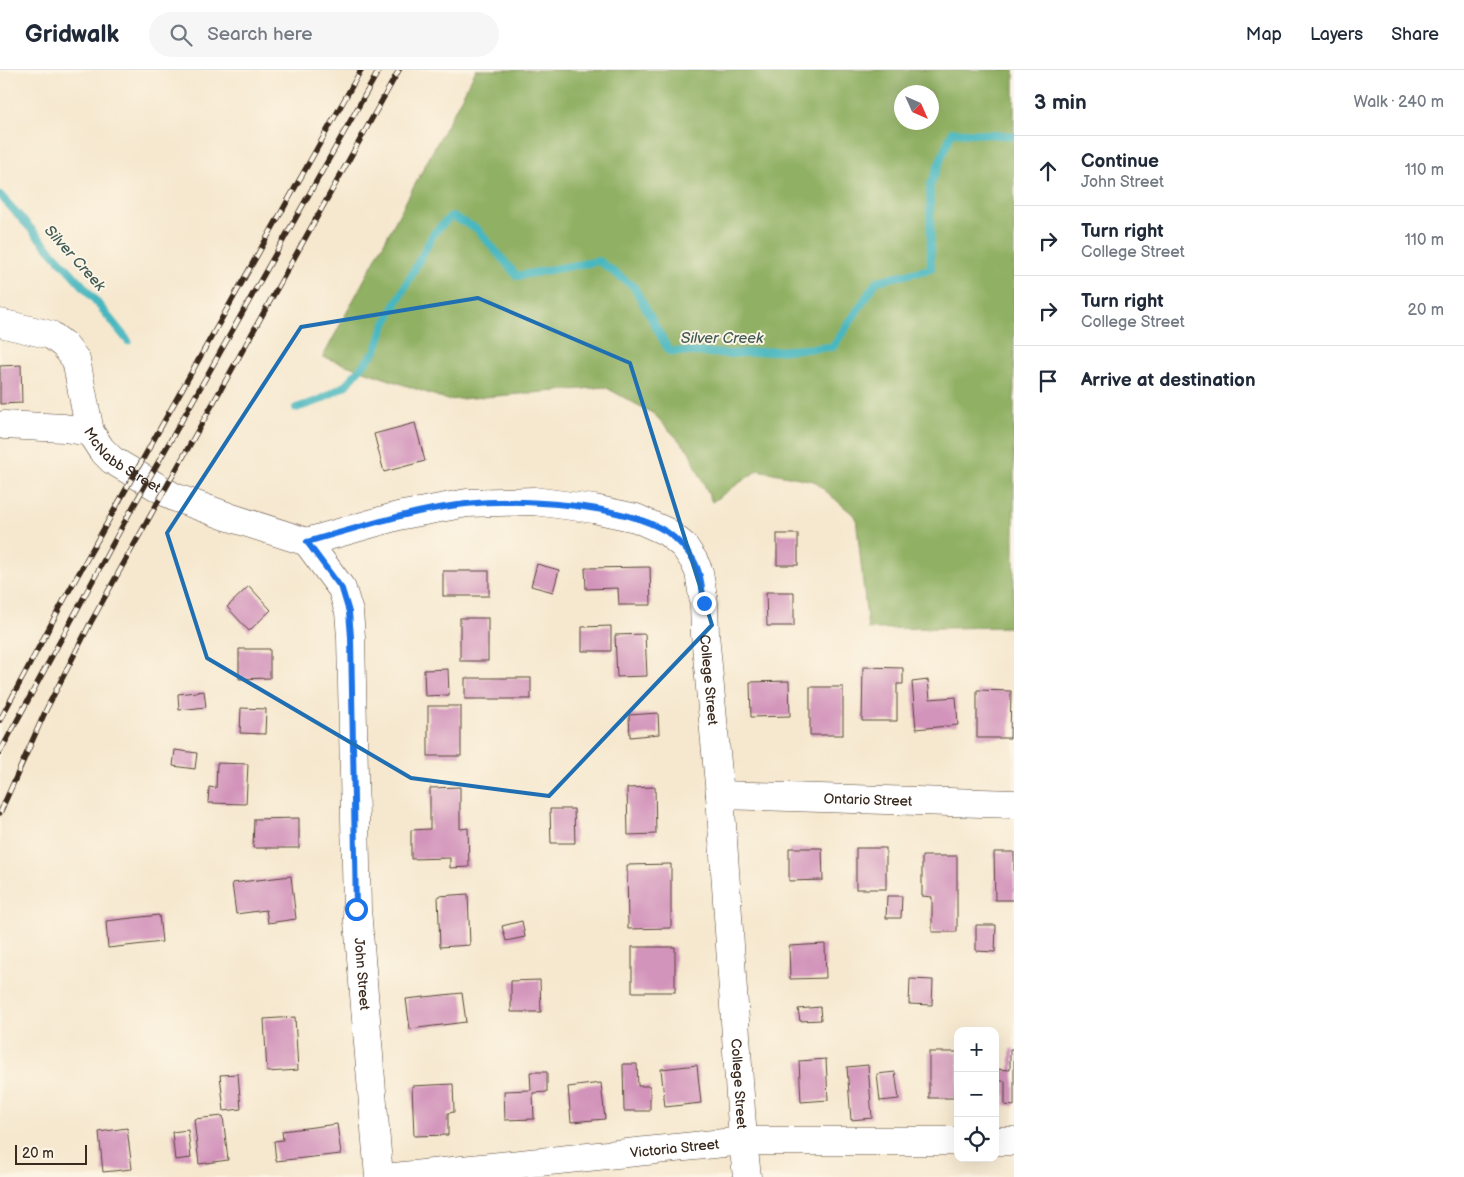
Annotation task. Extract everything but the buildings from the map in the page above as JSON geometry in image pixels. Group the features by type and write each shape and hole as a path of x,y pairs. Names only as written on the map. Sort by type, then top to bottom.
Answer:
{"street":[{"name":"McNabb Street","path":"0,323 51,335 64,345 76,360 90,432 101,449 112,460 174,497 307,542"},
{"path":"4,425 64,428 90,432"},
{"name":"College Street","path":"307,542 398,516 457,505 534,501 594,509 636,518 666,532 684,546 699,572 704,603 705,634 720,795 747,1177"},
{"name":"John Street","path":"307,542 342,589 349,612 356,909 379,1177"},
{"name":"Ontario Street","path":"720,795 1014,804"},
{"name":"Victoria Street","path":"394,1177 743,1141 954,1141"},
{"path":"999,1141 1014,1141"}],"highlighted area":[{"path":"478,298 630,363 712,625 549,796 411,778 207,658 167,533 301,327"}],"green space":[{"path":"476,70 1014,70 1014,627 868,629 856,517 814,481 758,470 712,502 689,451 654,414 605,387 448,400 323,357"}],"waterway":[{"name":"Silver Creek","path":"296,408 320,400 346,385 376,350 384,326 434,233 451,216 476,228 517,276 599,261 634,287 669,351 730,354 833,347 877,281 931,269 930,186 952,132 1014,136"},
{"name":"Silver Creek","path":"0,195 86,289 128,341"}],"railway":[{"path":"0,720 65,598 361,70"},
{"path":"0,752 124,523 379,70"},
{"path":"0,813 46,710 91,622 399,70"}],"route":[{"path":"356,909 349,612 342,589 307,542 398,516 466,504 534,501 594,509 636,518 666,532 684,546 699,572 704,603"}]}
